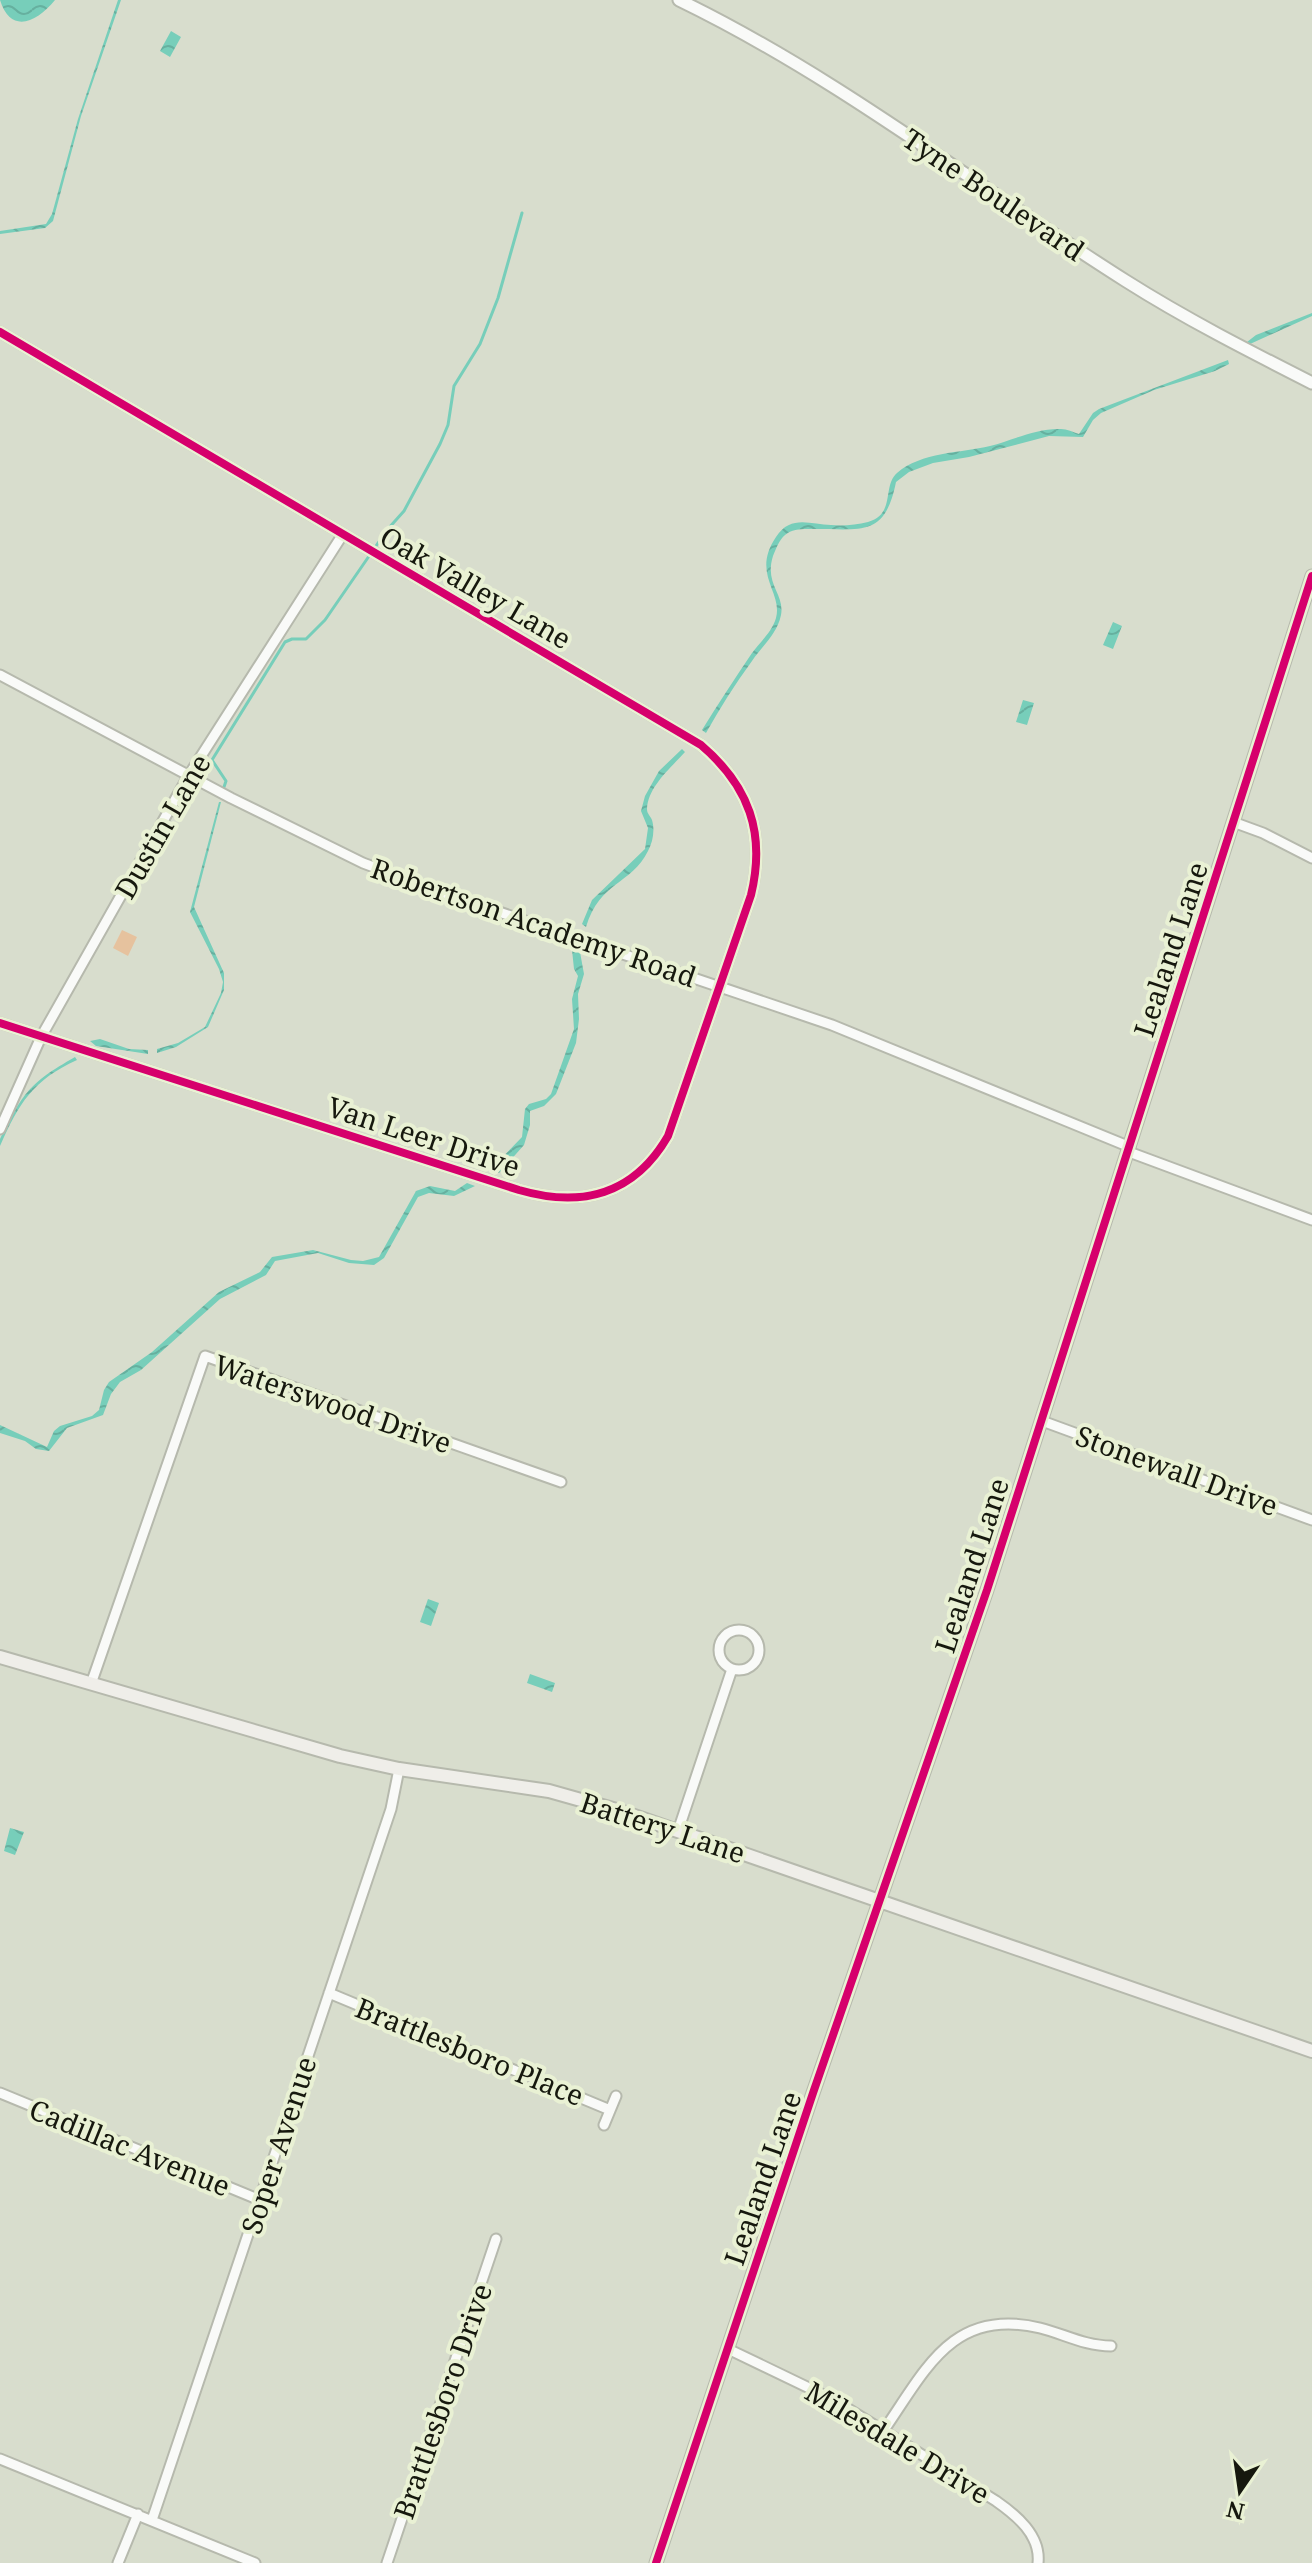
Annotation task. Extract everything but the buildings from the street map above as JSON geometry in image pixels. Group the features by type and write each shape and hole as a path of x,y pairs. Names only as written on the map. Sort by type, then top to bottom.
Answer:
{"main road":[{"name":"Battery Lane","path":"0,1657 279,1740 399,1769 549,1791 881,1900 1312,2051"}],"street":[{"name":"Tyne Boulevard","path":"679,0 803,69 1155,299 1312,383"},
{"name":"Oak Valley Lane","path":"0,332 701,745 732,777 752,818 757,861 751,895 720,987"},
{"name":"Dustin Lane","path":"0,1129 41,1037 189,775 343,534"},
{"name":"Lealand Lane","path":"656,2563 1042,1421 1312,576"},
{"name":"Robertson Academy Road","path":"0,675 282,825 373,867 832,1025 1129,1150 1312,1220"},
{"path":"1233,822 1263,833 1312,858"},
{"name":"Van Leer Drive","path":"0,1023 519,1190 569,1199 598,1194 624,1182 662,1147 680,1109 720,987"},
{"name":"Waterswood Drive","path":"91,1684 205,1356 561,1482"},
{"name":"Stonewall Drive","path":"1042,1421 1312,1520"},
{"path":"732,1631 747,1631 758,1642 758,1658 747,1669 732,1669 721,1659 720,1642 732,1631"},
{"path":"678,1831 732,1669"},
{"name":"Soper Avenue","path":"152,2520 391,1809 399,1769"},
{"name":"Brattlesboro Place","path":"329,1993 610,2110"},
{"name":"Cadillac Avenue","path":"0,2093 260,2200"},
{"path":"604,2125 616,2096"},
{"name":"Brattlesboro Drive","path":"387,2563 496,2239"},
{"path":"884,2430 941,2351 978,2327 996,2324 1027,2326 1095,2345 1111,2346"},
{"name":"Milesdale Drive","path":"728,2349 797,2380 884,2430 1015,2514 1037,2546 1038,2563"},
{"path":"0,2459 255,2563"},
{"path":"118,2563 138,2514"}],"shaded area":[{"path":"122,930 137,937 128,956 113,948"}],"water":[{"path":"0,0 55,0 33,19 17,21 5,11"},
{"path":"118,0 121,0 81,116 53,221 45,228 0,234 0,231 46,224 52,214 78,119"},
{"path":"171,31 181,37 170,57 160,51"},
{"path":"1312,313 1312,316 1250,344 1247,342 1256,335"},
{"path":"1228,360 1229,364 1215,371 1154,390 1101,413 1083,437 1049,436 933,463 909,472 896,482 885,513 869,526 859,529 803,529 788,533 778,545 771,566 781,608 779,622 706,733 702,730 774,623 777,609 766,562 776,537 788,525 802,522 854,525 868,522 882,513 897,473 918,461 990,446 1043,430 1063,429 1079,434 1099,409"},
{"path":"1113,622 1122,626 1113,649 1103,645"},
{"path":"1023,700 1034,703 1027,725 1016,722"},
{"path":"682,749 685,752 662,778 648,801 647,811 653,832 648,851 633,871 599,900 586,927 582,924 592,900 645,849 648,828 641,811 645,796 659,771"},
{"path":"219,802 194,907 224,973 224,990 208,1027 176,1047 157,1053 157,1049 178,1043 205,1027 221,993 223,982 219,969 190,912"},
{"path":"572,950 580,952 584,974 578,994 576,1043 556,1094 544,1106 530,1111 530,1125 524,1145 499,1173 490,1170 522,1137 525,1109 529,1104 546,1099 551,1094 574,1029 572,999 578,976"},
{"path":"100,1039 129,1049 148,1050 148,1054 96,1046 90,1041"},
{"path":"75,1057 77,1060 49,1076 29,1094 0,1146 8,1123 29,1090"},
{"path":"467,1183 475,1186 454,1196 429,1193 418,1197 384,1258 374,1265 349,1263 318,1253 275,1261 266,1275 220,1299 141,1370 120,1382 111,1394 103,1415 67,1428 49,1451 36,1449 25,1441 0,1433 0,1425 47,1447 54,1431 60,1426 92,1416 99,1410 109,1382 152,1352 219,1292 260,1272 272,1257 313,1250 351,1260 379,1257 416,1191 430,1186 455,1191"},
{"path":"428,1599 439,1603 431,1626 420,1622"},
{"path":"530,1674 555,1683 552,1692 527,1683"},
{"path":"10,1828 24,1832 15,1855 4,1851"}],"waterway":[{"path":"224,787 226,781 212,760 285,642 306,639 325,620 387,530 404,511 440,444 448,425 454,386 480,344 498,298 522,213"}],"cycle path":[{"path":"0,332 701,745 718,761 742,794 750,812 756,851 751,895 668,1136 639,1172 604,1192 564,1197 519,1190 0,1023"},
{"path":"656,2563 813,2093 987,1590 1312,576"}]}
